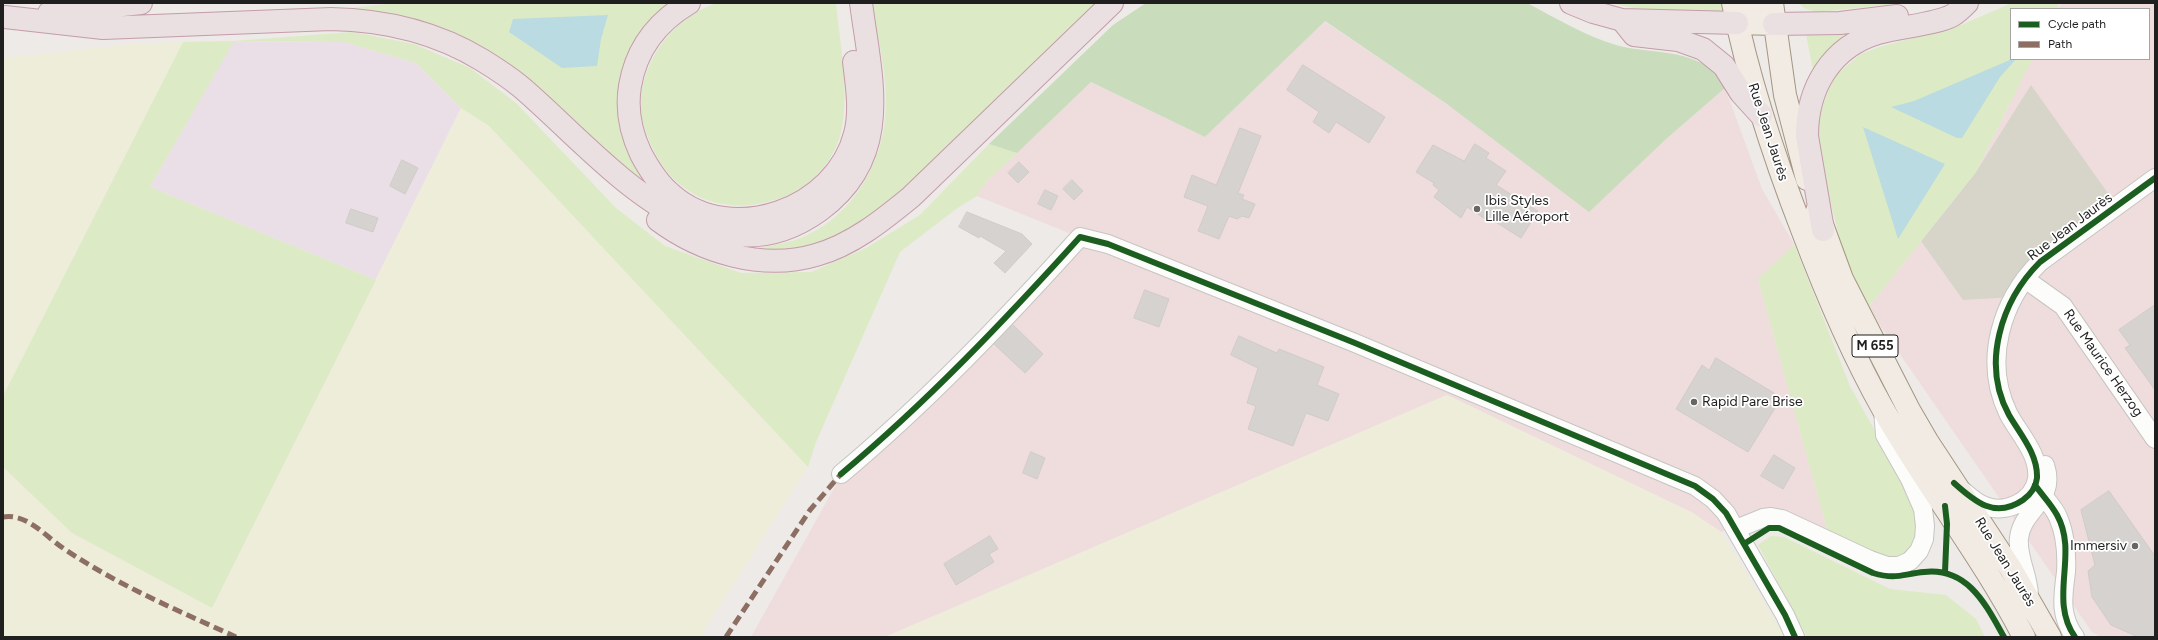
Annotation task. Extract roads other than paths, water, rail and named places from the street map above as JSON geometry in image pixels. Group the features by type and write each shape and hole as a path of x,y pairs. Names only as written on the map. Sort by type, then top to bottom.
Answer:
{"highway":[{"path":"4,18 141,3"},
{"path":"689,3 658,28 639,56 633,72 628,95 630,124 636,143 649,167 659,182 672,196 704,213 725,218 747,219 776,214 804,202 828,181 847,153 855,134 858,104 848,3"},
{"path":"4,18 103,28 331,19 396,25 443,40 480,59 519,86 626,183 660,207 697,226 718,232 752,234 781,229 804,220 825,206 849,182 858,167 869,139 873,120 874,101 861,3"},
{"path":"588,149 631,198 674,232 692,242 733,256 753,259 779,260 816,255 857,236 894,211 1112,3"},
{"path":"1571,3 1593,12 1622,20 1735,13"},
{"path":"1773,14 1803,25 1873,20 1909,14 1950,3"},
{"path":"1823,230 1807,136 1807,121 1813,92 1826,69 1849,47 1863,39 1877,33 1952,15 1967,3"},
{"path":"1622,20 1634,35 1678,40 1691,44 1708,53 1724,66 1741,93 1761,115"}],"main road":[{"path":"1753,3 1765,18 1773,14"},
{"path":"1735,13 1773,14"},
{"name":"Rue Jean Jaurès","path":"1735,13 1761,115 1783,180 1842,331 1883,409 1980,561 2024,637"},
{"name":"Rue Jean Jaurès","path":"1773,14 1791,123 1823,230 1842,279 1888,371 1927,441 2029,598 2050,637"}],"street":[{"name":"Rue Jean Jaurès","path":"2039,491 2034,458 2003,401 1997,379 2001,327 2008,306 2025,279 2055,250 2155,178"},
{"path":"841,474 892,431 967,357 1017,306 1080,237 1108,244 1341,337 1695,486 1714,499 1726,513 1795,637"},
{"name":"Rue Maurice Herzog","path":"2025,279 2063,306 2155,439"},
{"path":"1736,530 1771,517 1782,519 1870,560 1887,566 1899,566 1910,560 1919,551 1924,539 1925,526 1923,508 1913,484 1885,435 1883,409"},
{"path":"1954,483 1984,506 2004,509 2016,505 2039,491"},
{"path":"2029,598 2029,582 2019,550 2019,538 2021,530 2039,491"},
{"path":"2039,491 2057,515 2061,525 2066,560 2062,608 2065,618 2075,637"}],"water":[{"path":"608,15 601,39 597,66 562,68 509,32 513,19"},
{"path":"2010,60 2015,60 2000,77 1962,138 1957,138 1891,107 1914,101"},
{"path":"1863,127 1945,164 1898,239"}],"place":[{"name":"Ibis Styles Lille Aéroport","path":"1477,209"},
{"name":"Rapid Pare Brise","path":"1694,402"},
{"name":"Immersiv","path":"2135,546"}]}
